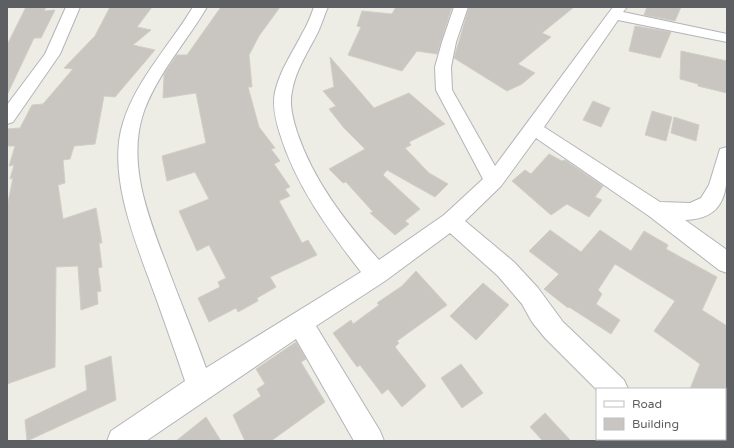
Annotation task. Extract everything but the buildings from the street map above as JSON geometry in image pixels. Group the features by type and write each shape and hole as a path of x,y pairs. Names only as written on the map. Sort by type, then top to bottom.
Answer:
{"street":[{"path":"7,118 52,54 73,7"},
{"path":"200,7 187,30 147,88 134,113 127,141 127,161 142,224 200,387"},
{"path":"321,7 310,34 292,65 283,92 281,104 293,148 303,172 326,211 377,274"},
{"path":"462,7 448,42 443,67 444,90 494,181"},
{"path":"121,441 200,387 377,274 451,221 494,181 535,129 618,11 727,38"},
{"path":"535,129 656,210 727,263"},
{"path":"656,210 681,213 694,212 704,208 715,197 727,154"},
{"path":"451,221 510,273 530,296 541,314 554,330 613,388"},
{"path":"300,322 370,441"}]}
